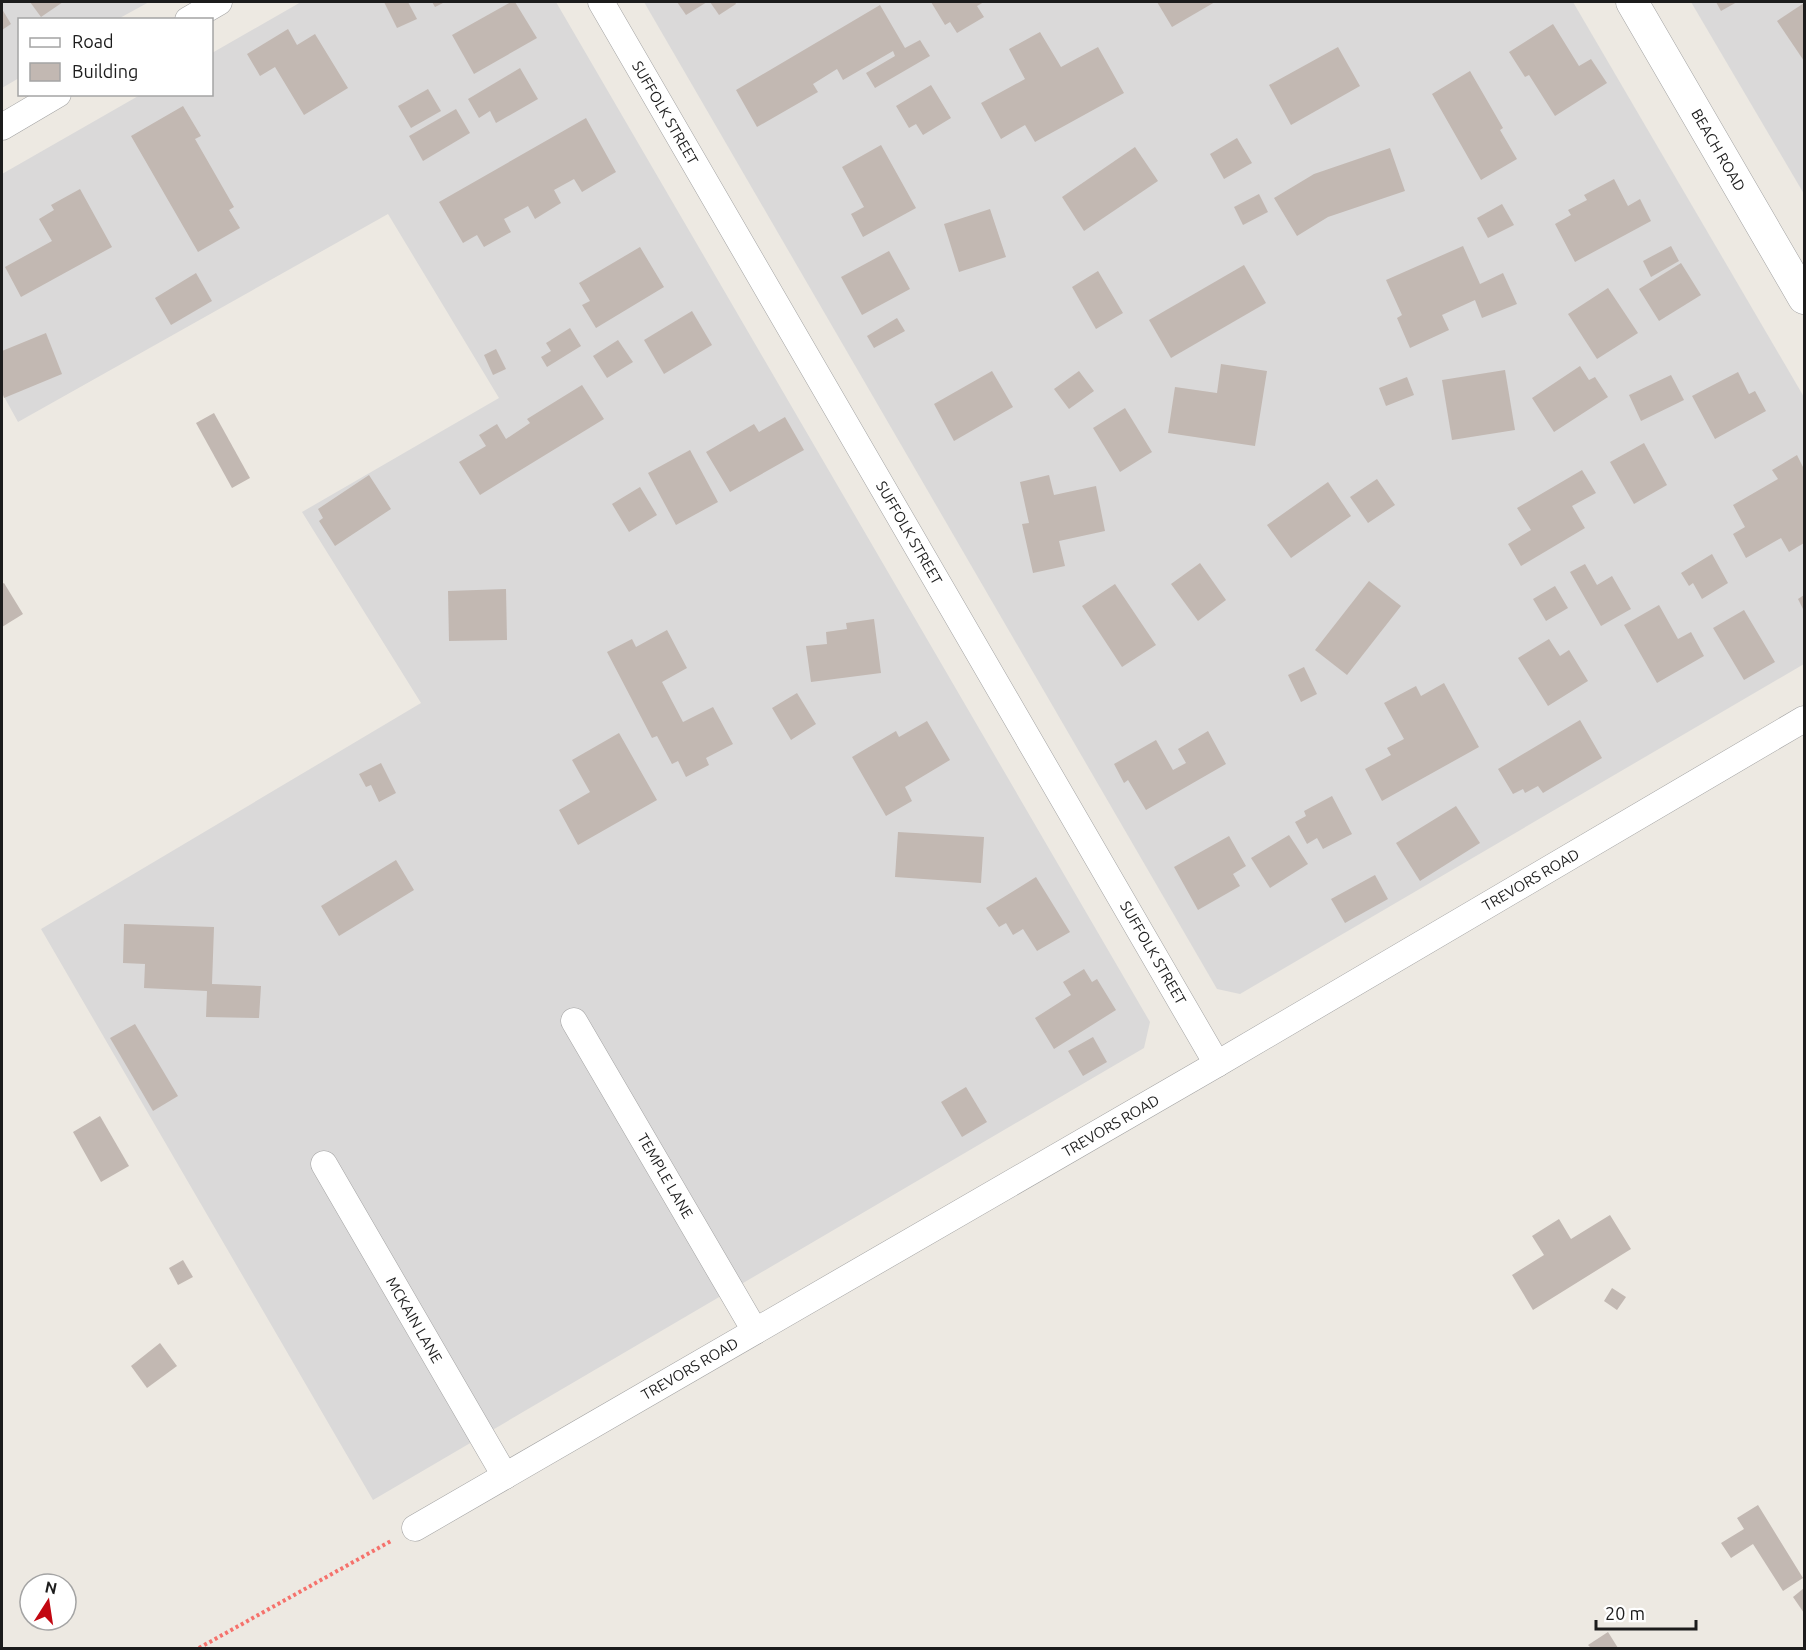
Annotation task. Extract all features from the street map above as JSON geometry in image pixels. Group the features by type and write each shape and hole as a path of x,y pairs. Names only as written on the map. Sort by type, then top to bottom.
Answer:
{"street":[{"path":"191,18 219,2"},
{"name":"SUFFOLK STREET","path":"601,2 1218,1065"},
{"name":"BEACH ROAD","path":"1632,2 1804,297"},
{"path":"2,127 55,96"},
{"name":"TREVORS ROAD","path":"415,1528 1218,1065 1804,719"},
{"name":"TEMPLE LANE","path":"574,1021 755,1331"},
{"name":"MCKAIN LANE","path":"324,1164 505,1476"}],"path":[{"path":"199,1648 415,1528"}],"shaded area":[{"path":"2,2 149,2 120,18 18,18 18,79 2,88"},
{"path":"301,2 556,2 1150,1022 1144,1048 373,1500 41,929 421,703 302,512 499,398 388,214 18,422 2,393 2,174 138,96 213,96 213,52"},
{"path":"644,2 1573,2 1804,397 1804,664 1240,994 1217,989"},
{"path":"1691,2 1804,2 1804,194"}],"building":[{"path":"30,2 63,2 41,17"},
{"path":"384,2 408,2 417,19 397,28"},
{"path":"432,2 445,2 435,7"},
{"path":"511,2 515,2 537,38 474,74 452,35"},
{"path":"677,2 707,2 686,15"},
{"path":"710,2 735,2 736,4 719,15"},
{"path":"931,2 984,2 977,6 984,17 957,33 950,22 945,25"},
{"path":"1157,2 1215,2 1172,27"},
{"path":"1716,2 1737,2 1721,11"},
{"path":"1804,3 1804,61 1777,21"},
{"path":"880,5 905,48 920,40 930,56 875,88 866,73 895,56 893,51 843,80 837,69 813,84 818,92 757,127 736,90"},
{"path":"2,9 11,24 2,30"},
{"path":"1553,24 1579,66 1591,59 1607,83 1555,116 1529,75 1525,77 1509,52"},
{"path":"288,29 297,45 315,34 348,88 304,115 275,67 260,76 247,54"},
{"path":"1040,32 1061,67 1098,47 1124,93 1035,142 1025,125 1001,139 981,103 1025,79 1009,49"},
{"path":"1338,47 1360,86 1291,125 1269,85"},
{"path":"520,68 538,99 496,123 490,111 479,118 468,99"},
{"path":"1470,71 1503,128 1500,130 1517,159 1481,180 1432,94"},
{"path":"931,85 951,118 923,135 916,124 909,128 896,106"},
{"path":"428,89 441,111 411,128 398,106"},
{"path":"183,106 201,136 195,139 234,207 229,210 240,228 198,252 131,136"},
{"path":"456,109 470,133 423,161 409,136"},
{"path":"586,118 616,172 582,192 574,179 554,190 561,203 535,219 528,206 504,219 511,232 484,247 477,235 463,243 439,202"},
{"path":"1237,138 1252,163 1224,179 1210,154"},
{"path":"881,145 916,208 863,237 851,214 864,207 842,167"},
{"path":"1135,147 1158,181 1084,231 1062,197"},
{"path":"1390,148 1405,191 1328,217 1297,236 1274,198 1314,174"},
{"path":"1614,179 1628,206 1640,199 1651,221 1575,262 1555,224 1571,215 1568,210 1587,200 1584,195"},
{"path":"80,189 112,247 21,297 5,267 52,241 39,219 54,210 51,205"},
{"path":"1259,194 1268,212 1243,225 1234,207"},
{"path":"1502,204 1514,225 1488,238 1477,218"},
{"path":"990,209 1006,257 959,272 944,224"},
{"path":"1463,246 1480,284 1503,273 1517,304 1482,318 1475,300 1442,315 1449,330 1410,348 1397,318 1402,315 1386,280"},
{"path":"1671,246 1679,261 1651,277 1643,261"},
{"path":"640,247 664,287 596,328 582,305 590,301 579,283"},
{"path":"889,251 910,289 862,315 841,277"},
{"path":"1681,263 1701,295 1659,321 1639,289"},
{"path":"1244,265 1266,303 1171,358 1149,320"},
{"path":"1098,271 1123,313 1096,329 1072,287"},
{"path":"196,273 212,301 171,325 155,298"},
{"path":"1608,288 1638,333 1597,359 1568,314"},
{"path":"692,311 712,345 664,374 644,340"},
{"path":"897,318 905,331 874,348 867,336"},
{"path":"570,328 581,346 547,367 541,357 551,351 546,343"},
{"path":"46,333 62,374 4,398 2,351"},
{"path":"618,340 633,362 607,378 593,356"},
{"path":"496,349 506,369 493,375 484,355"},
{"path":"1221,364 1267,371 1255,446 1168,433 1175,387 1217,393"},
{"path":"1580,366 1589,380 1595,377 1608,397 1554,432 1532,398"},
{"path":"1505,370 1515,430 1452,440 1442,380"},
{"path":"992,371 1013,407 954,441 934,404"},
{"path":"1079,371 1094,391 1069,409 1054,389"},
{"path":"1738,372 1749,394 1755,391 1766,411 1715,439 1692,396"},
{"path":"1671,375 1684,400 1641,421 1629,395"},
{"path":"1407,377 1414,395 1386,406 1379,388"},
{"path":"582,385 604,419 480,495 459,462 486,446 479,435 497,424 506,439 530,423 527,419"},
{"path":"1125,408 1152,452 1120,472 1093,428"},
{"path":"214,413 250,478 232,488 196,423"},
{"path":"785,417 804,450 730,492 706,452 754,424 759,432"},
{"path":"1644,443 1667,485 1634,504 1610,462"},
{"path":"690,450 718,502 676,525 648,473"},
{"path":"1797,455 1804,469 1804,543 1789,552 1781,538 1746,558 1733,534 1745,527 1733,505 1778,479 1772,470"},
{"path":"1582,470 1596,493 1572,506 1585,528 1521,566 1508,544 1531,530 1517,508"},
{"path":"369,475 391,509 335,546 319,521 323,518 318,509"},
{"path":"1049,475 1054,495 1096,486 1105,531 1059,541 1065,566 1033,573 1022,524 1029,523 1020,482"},
{"path":"1377,479 1395,505 1368,523 1350,497"},
{"path":"1328,482 1351,516 1291,558 1267,525"},
{"path":"640,487 657,515 629,532 612,504"},
{"path":"1712,554 1728,583 1702,599 1693,583 1689,586 1681,573"},
{"path":"1200,563 1226,600 1198,621 1171,584"},
{"path":"1585,564 1597,585 1612,576 1631,609 1601,626 1570,572"},
{"path":"1369,581 1401,606 1347,675 1315,650"},
{"path":"4,583 23,614 2,627 2,584"},
{"path":"1115,584 1156,645 1122,667 1082,606"},
{"path":"1555,586 1568,608 1546,621 1533,599"},
{"path":"506,589 507,640 449,641 448,591"},
{"path":"1804,595 1804,611 1798,599"},
{"path":"1659,605 1678,639 1691,632 1704,656 1657,683 1624,625"},
{"path":"1744,610 1775,662 1744,680 1713,628"},
{"path":"874,619 881,673 811,682 806,646 827,644 826,632 847,629 846,623"},
{"path":"667,630 687,668 662,682 683,722 713,707 733,744 706,758 709,765 686,777 678,761 672,764 657,736 652,738 607,652 632,639 636,647"},
{"path":"1549,639 1560,656 1569,650 1588,681 1548,706 1518,658"},
{"path":"1304,667 1317,694 1301,702 1288,675"},
{"path":"1444,683 1479,747 1382,801 1365,769 1391,755 1387,748 1404,739 1384,703 1416,686 1421,696"},
{"path":"797,693 816,724 791,740 772,708"},
{"path":"1580,720 1602,758 1543,793 1538,786 1525,793 1523,789 1513,794 1498,769"},
{"path":"927,721 950,760 905,787 912,801 886,816 852,757 896,731 899,737"},
{"path":"1208,731 1226,764 1146,810 1128,780 1124,783 1114,764 1156,740 1173,770 1186,763 1178,749"},
{"path":"619,733 657,800 578,845 559,810 590,792 572,760"},
{"path":"381,763 396,793 379,802 371,785 366,787 359,774"},
{"path":"1332,796 1352,834 1323,849 1317,838 1307,844 1295,822 1306,816 1304,811"},
{"path":"1456,806 1480,843 1420,881 1396,843"},
{"path":"898,832 984,837 981,883 895,877"},
{"path":"1289,835 1308,864 1270,888 1251,858"},
{"path":"1229,836 1246,866 1233,874 1240,886 1198,910 1174,867"},
{"path":"396,860 414,890 339,936 321,906"},
{"path":"1375,875 1388,899 1345,923 1331,899"},
{"path":"1036,877 1070,932 1037,951 1023,929 1013,935 1006,923 999,927 986,908"},
{"path":"124,924 214,927 212,984 261,986 259,1018 206,1017 207,991 144,988 145,964 123,963"},
{"path":"1084,969 1092,982 1097,979 1116,1010 1054,1049 1035,1018 1071,995 1063,982"},
{"path":"135,1024 178,1096 153,1111 110,1038"},
{"path":"1093,1037 1107,1062 1083,1076 1068,1051"},
{"path":"966,1087 987,1122 962,1137 941,1102"},
{"path":"100,1116 129,1166 101,1182 73,1132"},
{"path":"1610,1215 1631,1249 1533,1310 1512,1275 1544,1255 1532,1236 1559,1219 1571,1239"},
{"path":"183,1260 193,1277 178,1285 169,1268"},
{"path":"1612,1288 1626,1297 1617,1310 1604,1301"},
{"path":"160,1343 177,1366 147,1388 131,1366"},
{"path":"1758,1505 1803,1578 1783,1591 1753,1544 1731,1558 1721,1543 1744,1529 1737,1518"},
{"path":"1804,1588 1804,1613 1793,1597"},
{"path":"1608,1632 1618,1648 1591,1648 1588,1645"}]}
